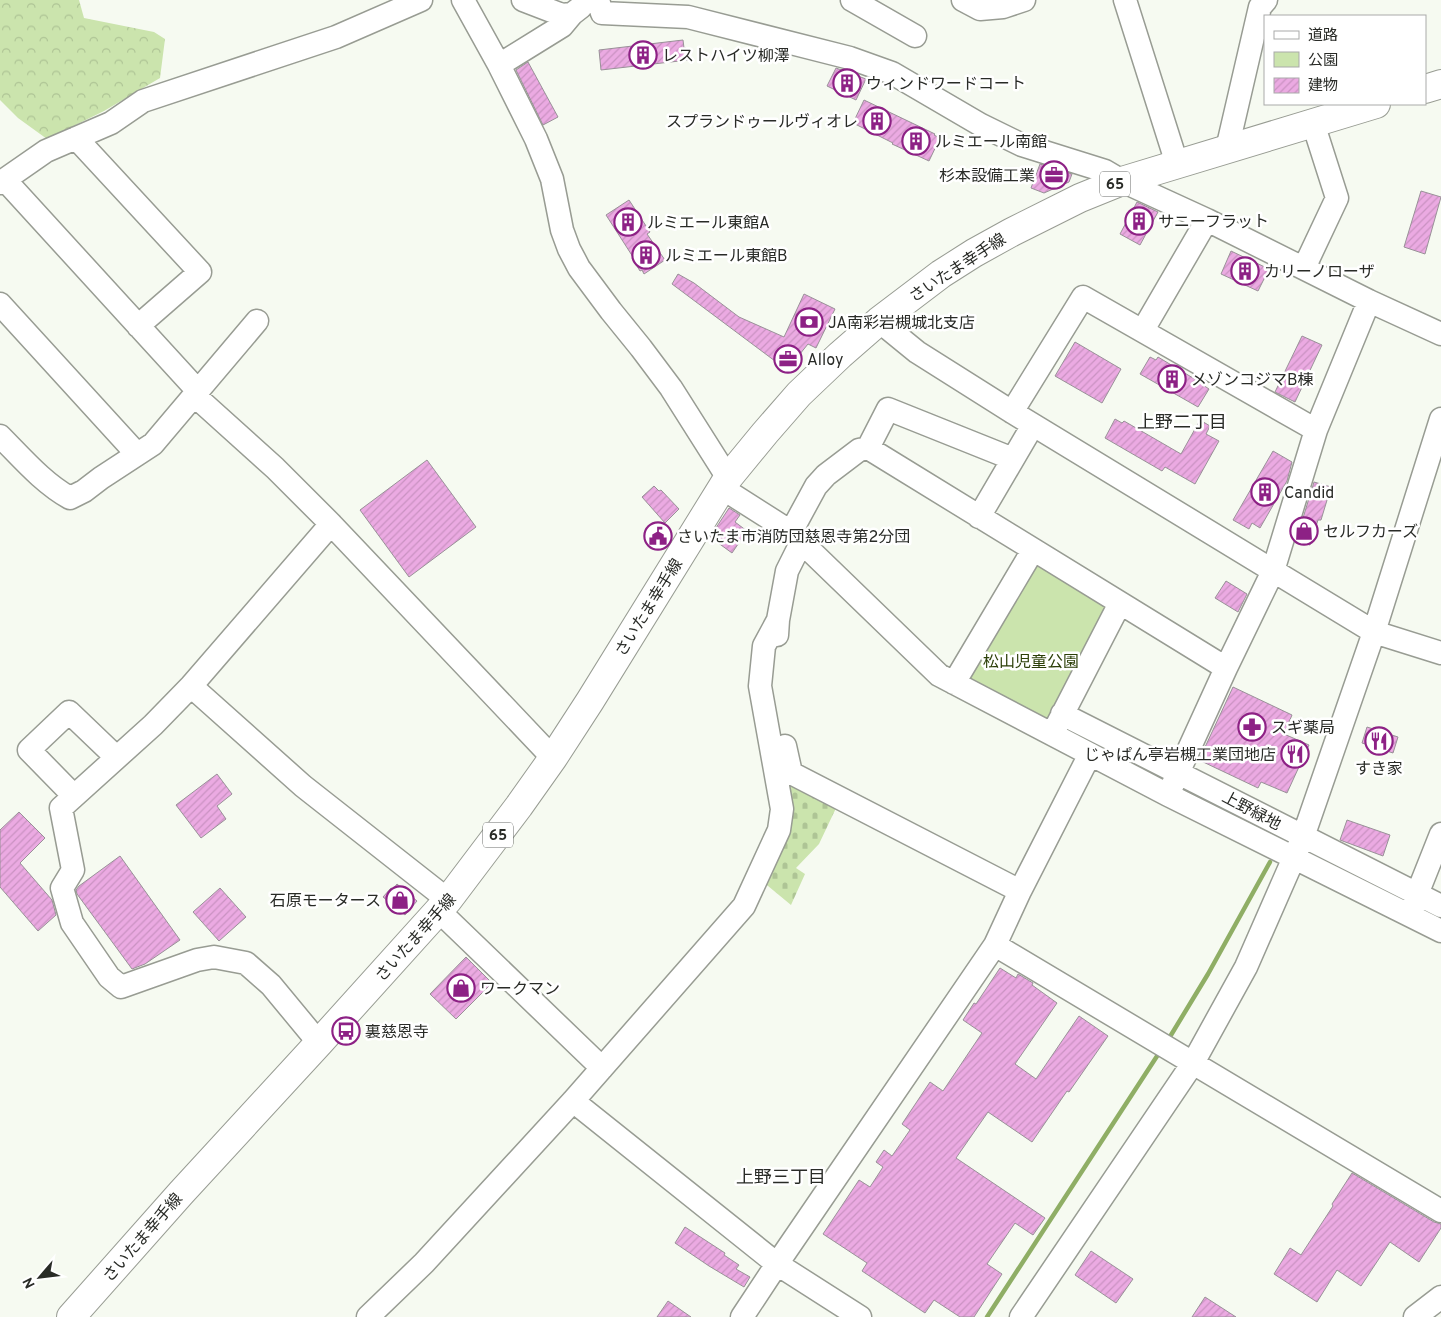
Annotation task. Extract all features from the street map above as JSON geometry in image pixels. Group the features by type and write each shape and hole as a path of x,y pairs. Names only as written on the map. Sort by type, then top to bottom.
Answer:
{"main road":[{"path":"1426,89 1441,84"},
{"name":"さいたま幸手線","path":"72,1317 181,1192 444,905 519,806 590,701 725,483 799,394 840,355 912,295 974,253 1042,216 1080,198 1122,181 1373,105"}],"street":[{"path":"421,0 336,38 142,101 111,123 46,150 3,181 138,326 196,393 331,524 552,758"},
{"path":"463,0 499,65 536,139 552,179 562,230 576,262 611,312 671,388 725,483 796,538 939,675 1168,795 1295,858 1413,904 1441,931"},
{"path":"523,0 562,15 581,7"},
{"path":"598,0 602,12 688,16 850,58 892,73 981,125 1022,145 1104,172 1441,334"},
{"path":"662,14 695,0"},
{"path":"852,0 915,36"},
{"path":"963,0 980,10 1009,2"},
{"path":"1125,0 1177,164"},
{"path":"1227,149 1261,2"},
{"path":"499,65 562,26 581,7"},
{"path":"1304,268 1337,198 1313,123"},
{"path":"76,138 200,272 138,326"},
{"path":"1143,330 1207,220"},
{"path":"1012,412 1083,297 1316,430"},
{"path":"1168,795 1273,571 1316,430 1369,301"},
{"path":"0,304 137,454"},
{"path":"879,321 918,352 1012,412 1374,632 1441,653"},
{"path":"0,436 56,490 70,498 84,492 101,478 153,444 257,322"},
{"path":"868,448 888,409 1013,459"},
{"path":"1021,1317 1193,1063 1246,967 1303,837 1374,632 1441,419"},
{"path":"979,516 1033,425"},
{"path":"1020,891 790,773 773,685 778,620 787,571 796,538 816,486 826,475 859,450 868,448 1226,668"},
{"path":"319,1043 271,985 246,963 214,957 197,960 121,987 109,977 72,923 62,888 73,870 61,808 153,725 191,686 331,524"},
{"path":"954,683 1033,550"},
{"path":"1052,735 1120,603"},
{"path":"368,1317 424,1263 573,1101 744,906 779,830 782,809 760,686 764,646 778,620"},
{"path":"191,686 303,786 444,905 602,1068"},
{"path":"74,796 29,750 69,712 116,757"},
{"name":"上野緑地","path":"1062,714 1179,772 1303,837 1413,904 1441,906"},
{"path":"742,1317 995,945 1020,891 1090,754"},
{"path":"1413,904 1441,834"},
{"path":"995,945 1441,1210"},
{"path":"573,1101 777,1264 860,1317"},
{"path":"1415,1317 1441,1297"}],"green space":[{"path":"0,0 79,0 84,18 154,32 165,39 160,78 104,111 47,139 18,118 0,100"},
{"name":"松山児童公園","path":"1039,563 1111,609 1048,724 966,676"},
{"path":"784,775 837,806 819,844 796,868 805,874 791,905 762,881"}],"building":[{"name":"レストハイツ柳澤","path":"683,40 688,60 601,70 599,50"},
{"path":"528,62 558,117 543,125 516,70"},
{"name":"ウィンドワードコート","path":"836,68 866,79 856,100 827,86"},
{"path":"864,100 940,138 929,161 853,123"},
{"path":"1040,164 1072,174 1069,182 1044,193 1031,188"},
{"path":"1421,191 1441,197 1425,254 1404,247"},
{"path":"629,200 650,232 647,234 665,260 644,274 642,270 640,271 606,215"},
{"name":"サニーフラット","path":"1137,202 1158,212 1140,245 1120,234"},
{"name":"カリーノローザ","path":"1231,251 1269,269 1258,291 1221,274"},
{"path":"678,274 694,283 739,317 784,337 804,294 835,309 816,348 808,344 787,370 672,284"},
{"path":"1302,336 1322,345 1295,402 1275,392"},
{"path":"1075,342 1121,369 1102,403 1055,376"},
{"name":"メゾンコジマB棟","path":"1150,357 1156,360 1158,357 1209,389 1198,407 1140,374"},
{"path":"1115,419 1122,423 1124,421 1181,454 1200,420 1210,426 1206,434 1219,441 1195,484 1165,467 1162,471 1105,438"},
{"name":"Candid","path":"1273,451 1292,462 1287,481 1260,528 1252,523 1249,529 1233,520"},
{"path":"427,460 476,527 409,577 360,510"},
{"path":"1314,482 1331,487 1321,520 1318,520 1310,545 1296,541"},
{"path":"654,486 659,491 661,490 679,509 665,523 642,497"},
{"path":"729,508 740,515 735,522 747,531 732,553 710,537"},
{"path":"659,525 669,536 658,545 648,535"},
{"path":"1226,581 1247,594 1238,612 1215,598"},
{"path":"1233,687 1292,715 1284,734 1309,745 1287,793 1261,782 1258,788 1199,760"},
{"path":"1367,727 1398,737 1393,753 1362,743"},
{"path":"217,774 232,794 217,806 226,819 201,838 176,805"},
{"path":"19,812 45,838 20,863 52,900 56,915 38,931 0,887 0,830"},
{"path":"1347,820 1390,835 1383,856 1340,840"},
{"path":"120,856 180,940 145,964 132,969 76,890"},
{"path":"397,884 417,901 405,915 383,897"},
{"path":"220,888 246,917 219,941 193,912"},
{"path":"466,957 492,983 456,1019 430,994"},
{"path":"1000,968 1016,978 1018,974 1033,983 1032,985 1057,1003 1015,1064 1036,1079 1079,1016 1108,1036 1032,1142 988,1112 956,1158 1045,1218 1033,1235 1015,1223 987,1264 1002,1274 974,1317 960,1317 934,1300 925,1313 862,1271 867,1263 823,1234 859,1180 870,1187 883,1167 876,1162 884,1150 892,1156 910,1130 902,1124 930,1082 943,1091 982,1033 963,1020"},
{"path":"1352,1173 1434,1222 1441,1224 1441,1228 1419,1262 1390,1242 1361,1286 1337,1270 1317,1302 1274,1274 1290,1248 1301,1255"},
{"path":"685,1227 725,1253 724,1255 739,1265 736,1269 750,1277 744,1287 675,1243"},
{"path":"1091,1251 1133,1279 1116,1303 1075,1275"},
{"path":"1205,1297 1236,1317 1192,1317"},
{"path":"668,1301 691,1317 657,1317"}],"waterway":[{"path":"1168,1040 1208,974 1270,862"},
{"path":"987,1317 1161,1050"}],"place":[{"name":"レストハイツ柳澤","path":"643,55"},
{"name":"ウィンドワードコート","path":"847,83"},
{"name":"スプランドゥールヴィオレ","path":"877,121"},
{"name":"ルミエール南館","path":"916,141"},
{"name":"杉本設備工業","path":"1054,175"},
{"name":"サニーフラット","path":"1139,221"},
{"name":"ルミエール東館A","path":"628,222"},
{"name":"ルミエール東館B","path":"646,255"},
{"name":"カリーノローザ","path":"1245,271"},
{"name":"JA南彩岩槻城北支店","path":"809,322"},
{"name":"Alloy","path":"788,359"},
{"name":"メゾンコジマB棟","path":"1172,379"},
{"name":"Candid","path":"1265,492"},
{"name":"セルフカーズ","path":"1304,531"},
{"name":"さいたま市消防団慈恩寺第2分団","path":"658,536"},
{"name":"スギ薬局","path":"1252,727"},
{"name":"すき家","path":"1379,741"},
{"name":"じゃぱん亭岩槻工業団地店","path":"1295,754"},
{"name":"石原モータース","path":"400,900"},
{"name":"ワークマン","path":"461,988"},
{"name":"裏慈恩寺","path":"346,1031"}],"district":[{"name":"上野二丁目","path":"1182,422"},
{"name":"上野三丁目","path":"781,1177"}]}
